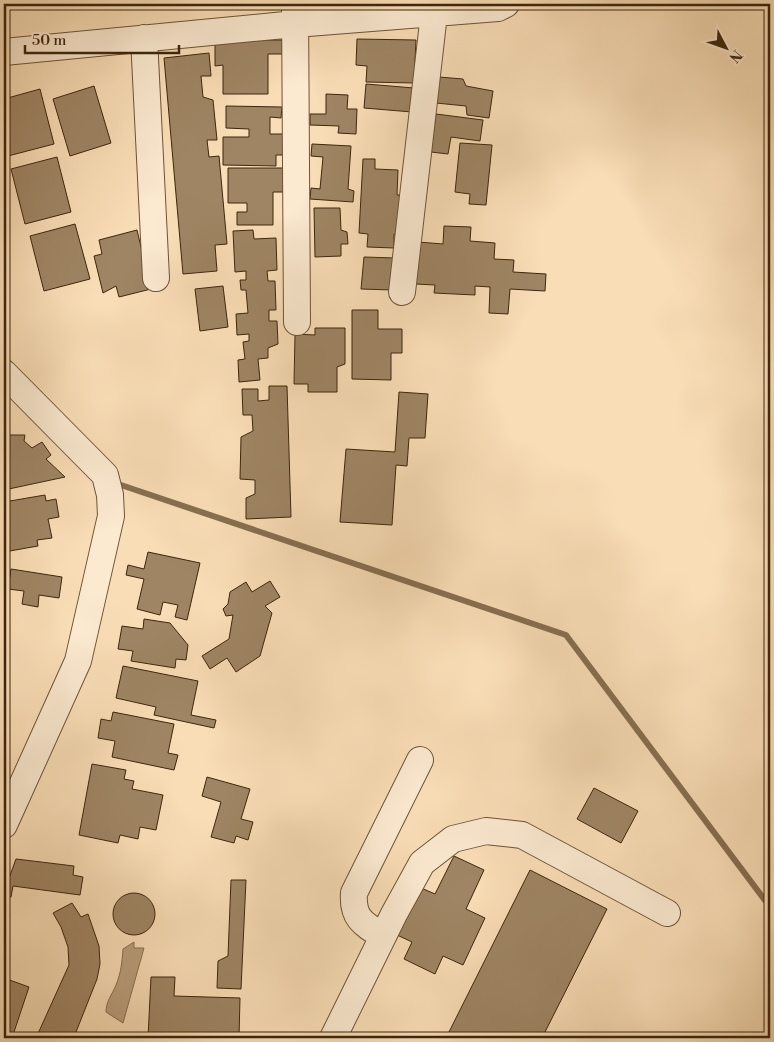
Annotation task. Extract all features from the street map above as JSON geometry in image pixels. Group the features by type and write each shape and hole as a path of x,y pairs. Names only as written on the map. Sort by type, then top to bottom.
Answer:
{"street":[{"path":"4,52 144,38 295,14 434,14 498,8 506,4"},
{"path":"295,14 297,322"},
{"path":"402,292 434,14"},
{"path":"144,38 156,278"},
{"path":"4,373 105,475 110,495 111,516 78,660 4,825"},
{"path":"383,936 360,919 353,907 354,893 420,760"},
{"path":"333,1038 383,936 422,863 453,838 486,831 522,835 667,913"}],"shaded area":[{"path":"134,942 134,948 144,948 123,1023 106,1012 106,1008 119,976 123,949"}],"building":[{"path":"203,4 220,4 220,8 203,8"},
{"path":"357,39 416,40 414,83 366,82 367,66 356,65"},
{"path":"215,40 285,40 285,54 268,54 268,94 223,94 223,65 215,66"},
{"path":"209,53 211,76 201,76 203,97 213,100 217,140 207,140 209,157 219,156 227,244 215,245 217,271 183,274 164,58"},
{"path":"439,77 463,79 466,86 493,91 489,118 467,115 466,106 436,103"},
{"path":"366,84 414,88 412,112 364,108"},
{"path":"94,86 111,143 70,156 53,99"},
{"path":"40,89 54,144 8,156 4,139 4,99"},
{"path":"326,94 348,95 347,109 357,109 356,134 338,133 339,126 310,125 310,114 326,114"},
{"path":"226,106 282,107 281,118 270,117 270,134 286,134 286,155 276,155 276,166 223,165 223,137 249,137 249,129 226,128"},
{"path":"436,114 483,120 480,141 451,137 448,154 431,152"},
{"path":"460,143 492,145 486,205 469,204 470,194 455,192"},
{"path":"312,144 351,146 348,189 354,191 353,202 310,199 311,188 320,189 323,157 311,156"},
{"path":"57,157 71,212 25,224 11,169"},
{"path":"363,159 375,159 375,169 398,170 397,195 401,195 399,234 394,234 394,248 367,247 368,234 359,233"},
{"path":"228,168 287,168 287,192 273,192 273,225 237,225 237,212 247,212 247,203 228,203"},
{"path":"314,208 340,208 341,230 347,232 348,244 341,244 341,256 315,257"},
{"path":"75,224 90,279 44,291 30,236"},
{"path":"444,226 471,227 470,241 495,243 494,259 514,260 513,272 546,274 545,291 510,289 508,314 489,313 490,287 475,286 475,295 434,293 435,285 415,284 418,242 443,244"},
{"path":"137,230 151,289 119,297 116,286 103,293 94,256 102,254 99,240"},
{"path":"253,230 254,239 276,238 277,270 267,271 268,281 275,281 276,310 269,310 269,321 277,321 278,344 268,348 268,358 258,359 260,380 239,382 238,360 245,359 243,342 249,341 249,334 237,335 236,314 248,313 246,290 241,290 240,280 246,280 246,271 235,272 233,231"},
{"path":"364,257 395,258 393,290 361,289"},
{"path":"223,286 228,327 200,331 195,289"},
{"path":"352,310 378,310 378,329 402,329 402,353 391,353 391,380 352,379"},
{"path":"315,328 345,328 345,364 337,367 337,392 308,392 308,384 294,384 295,334 315,335"},
{"path":"269,386 287,386 291,517 246,519 246,498 255,494 255,480 240,479 241,437 253,431 252,415 243,415 242,389 258,389 258,401 269,400"},
{"path":"399,392 428,394 425,438 409,438 407,466 396,465 392,525 340,522 346,449 395,452"},
{"path":"9,435 25,435 24,441 32,448 42,442 51,455 46,459 65,477 4,490 4,446 8,445"},
{"path":"45,495 46,501 56,499 59,517 48,519 52,538 37,540 38,546 4,552 4,502"},
{"path":"148,552 200,563 187,620 175,617 178,605 163,602 160,615 137,609 144,579 126,575 128,565 144,569"},
{"path":"11,569 62,577 59,598 39,595 38,607 22,604 24,591 8,589"},
{"path":"270,581 280,597 265,606 272,613 260,656 236,672 227,658 210,669 202,656 229,639 233,615 226,616 223,609 228,604 230,592 246,582 252,592"},
{"path":"144,619 170,623 188,645 186,660 176,659 175,668 131,661 133,651 118,649 122,626 143,629"},
{"path":"123,666 198,681 191,715 216,720 214,728 154,715 156,707 116,698"},
{"path":"113,712 174,724 168,753 178,755 174,770 112,757 115,741 98,738 101,719 111,721"},
{"path":"92,764 126,770 124,779 134,781 132,789 163,795 156,830 140,827 138,839 120,835 118,843 79,835"},
{"path":"207,777 250,789 241,819 253,822 248,840 236,836 234,843 211,837 221,802 202,796"},
{"path":"594,788 638,811 621,843 577,819"},
{"path":"454,856 484,870 466,909 485,918 463,965 443,956 435,974 404,959 412,942 397,935 419,887 435,894"},
{"path":"16,859 74,866 73,875 83,877 80,895 13,886 11,897 4,897 4,892"},
{"path":"530,870 607,909 542,1038 461,1038 449,1032"},
{"path":"231,880 246,880 241,989 217,988 218,961 228,956"},
{"path":"134,893 149,899 155,914 149,929 134,935 119,929 113,914 119,899"},
{"path":"72,903 81,917 88,914 99,946 100,964 97,979 76,1032 89,1038 36,1038 69,965 68,947 61,927 53,913"},
{"path":"151,977 175,977 174,996 240,998 239,1038 148,1038"},
{"path":"4,978 29,987 12,1038 4,1038"}],"waterway":[{"path":"115,483 566,635 770,907"}]}
